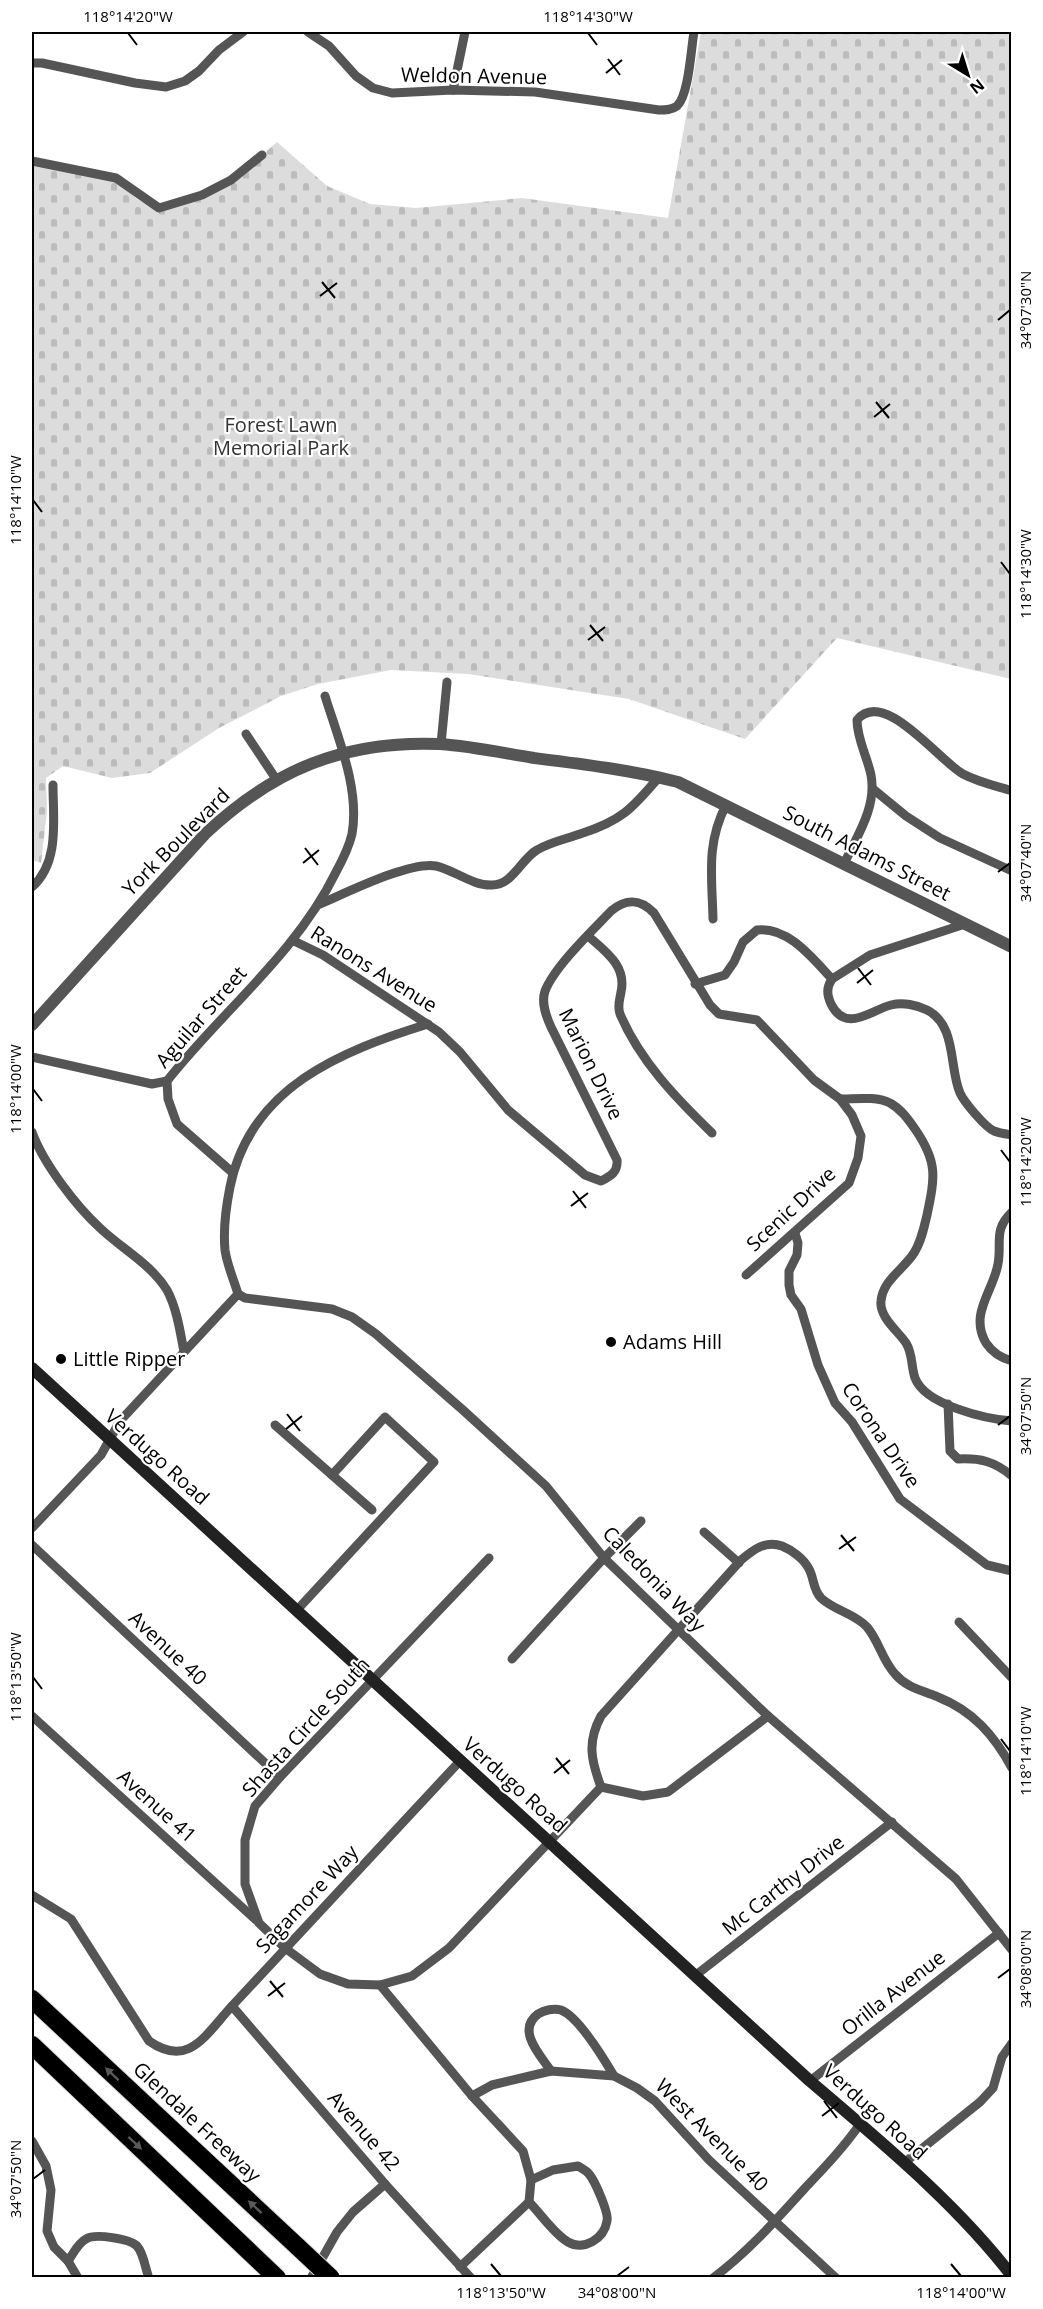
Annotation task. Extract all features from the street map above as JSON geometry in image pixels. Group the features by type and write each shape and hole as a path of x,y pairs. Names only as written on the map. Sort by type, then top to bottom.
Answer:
{"highway":[{"name":"Glendale Freeway","path":"32,1999 331,2277"},
{"path":"32,2045 277,2277"}],"main road":[{"name":"Verdugo Road","path":"32,1368 810,2081 904,2163 974,2231 1011,2276"}],"street":[{"path":"32,63 166,87 185,81 200,71 219,50 243,32"},
{"name":"Weldon Avenue","path":"308,32 329,46 356,76 373,88 392,93 453,90 535,92 659,110 670,110 678,105 685,90 694,32"},
{"path":"453,90 465,32"},
{"path":"32,161 116,178 159,208 212,190 231,180 262,155"},
{"path":"441,744 447,682"},
{"name":"Ranons Avenue","path":"326,696 343,753 353,803 352,835 342,861 320,904 294,941 323,955 440,1032 460,1052 508,1110 585,1175 601,1181"},
{"path":"844,864 872,801 871,774 857,731 857,720 865,712 879,711 896,718 962,773 1011,791"},
{"path":"246,734 276,779"},
{"name":"York Boulevard","path":"32,1025 205,834 234,808 276,779 305,766 343,753 386,746 441,744 659,777 678,782 705,794"},
{"path":"320,904 404,870 420,866 434,866 481,883 492,885 504,882 535,851 620,818 639,801 659,777"},
{"path":"32,887 50,860 53,839 53,785"},
{"path":"873,789 906,816 932,833 1011,871"},
{"name":"South Adams Street","path":"705,794 1011,947"},
{"path":"712,919 712,843 718,821 726,805"},
{"name":"Marion Drive","path":"601,1181 614,1173 617,1160 544,1012 544,992 556,972 620,903 633,901 646,905 654,913 695,984 719,1014 757,1020 814,1080 840,1099"},
{"path":"965,924 870,955 832,979 828,985 828,997 835,1012 845,1018 855,1019 892,1005 913,1005 930,1011 941,1023 949,1042 960,1094 992,1130 1011,1135"},
{"path":"695,984 725,975 743,942 757,930 766,929 788,938 832,979"},
{"path":"588,936 615,961 622,975 618,1011 634,1043 670,1092 712,1133"},
{"name":"Aguilar Street","path":"233,1173 177,1124 168,1100 166,1081 294,941"},
{"path":"32,1528 100,1455 120,1422 238,1294 225,1253 227,1203 240,1153 262,1114 290,1087 311,1072 387,1037 428,1024"},
{"path":"32,1057 152,1084 166,1081"},
{"path":"840,1099 865,1098 888,1102 907,1118 930,1152 934,1177 923,1233 914,1253 884,1287 880,1304 888,1322 907,1344 915,1378 924,1391 972,1415 1011,1421"},
{"name":"Scenic Drive","path":"746,1275 849,1183 858,1158 861,1136 852,1115 840,1099"},
{"path":"32,1132 36,1145 76,1203 100,1228 155,1274 167,1291 176,1313 184,1352"},
{"path":"1006,1360 988,1346 979,1324 980,1314 998,1263 1000,1228 1011,1212"},
{"name":"Corona Drive","path":"795,1233 798,1243 797,1255 789,1270 791,1295 801,1309 818,1365 835,1403 852,1422 900,1499 987,1565 1011,1571"},
{"name":"Caledonia Way","path":"238,1294 245,1299 332,1309 352,1317 376,1334 546,1486 604,1558 768,1716 956,1879 1011,1950"},
{"path":"948,1404 950,1451 958,1459 978,1458 998,1464 1011,1476"},
{"path":"297,1610 434,1462 385,1417 332,1475"},
{"path":"275,1425 372,1510"},
{"path":"512,1659 641,1521"},
{"path":"704,1532 739,1563"},
{"path":"768,1716 668,1792 643,1796 601,1787 591,1749 593,1731 601,1716 739,1563 756,1548 767,1544 780,1546 798,1555 809,1568 820,1597 832,1606 855,1616 868,1628 885,1661 896,1676 910,1687 939,1697 963,1709 981,1723 1001,1748 1011,1768"},
{"name":"Avenue 40","path":"32,1545 280,1777"},
{"name":"Shasta Circle South","path":"489,1558 255,1806 244,1840 245,1884 259,1923 285,1948 320,1974 348,1984 380,1985 412,1976 449,1948 601,1787"},
{"path":"959,1622 1011,1678"},
{"name":"Avenue 41","path":"32,1716 259,1923"},
{"name":"Sagamore Way","path":"32,1895 71,1919 149,2041 162,2050 174,2053 186,2051 199,2041 460,1761"},
{"name":"Mc Carthy Drive","path":"696,1975 892,1822"},
{"name":"Orilla Avenue","path":"810,2081 999,1933"},
{"path":"380,1985 472,2096 523,2151 531,2180 529,2202 460,2267"},
{"name":"Avenue 42","path":"232,2006 385,2184 471,2277"},
{"path":"550,2071 531,2042 528,2032 531,2020 539,2012 550,2009 561,2011 574,2021 593,2042 614,2076"},
{"path":"904,2163 987,2095 993,2088 1002,2057 1011,2043"},
{"name":"West Avenue 40","path":"472,2096 506,2080 550,2071 614,2076 655,2101 709,2160 836,2277"},
{"path":"713,2277 735,2262 775,2221 849,2140 860,2124"},
{"path":"32,2141 46,2166 51,2190 47,2231 54,2247 68,2261 78,2277"},
{"path":"529,2202 567,2241 576,2245 588,2245 602,2234 608,2220 589,2174 578,2166 553,2170 531,2180"},
{"path":"311,2277 337,2232 353,2212 385,2184"},
{"path":"68,2261 86,2238 94,2236 110,2238 131,2243 137,2247 149,2277"}],"green space":[{"name":"Forest Lawn Memorial Park","path":"701,32 1011,32 1011,679 837,638 745,739 629,699 468,674 391,670 318,684 281,696 219,728 150,773 112,778 63,766 46,778 47,811 41,863 32,860 32,165 116,180 137,199 151,207 176,205 243,172 277,142 327,186 370,204 416,208 522,198 668,218"}],"place":[{"name":"Adams Hill","path":"611,1342"},
{"name":"Little Ripper","path":"61,1359"}]}
